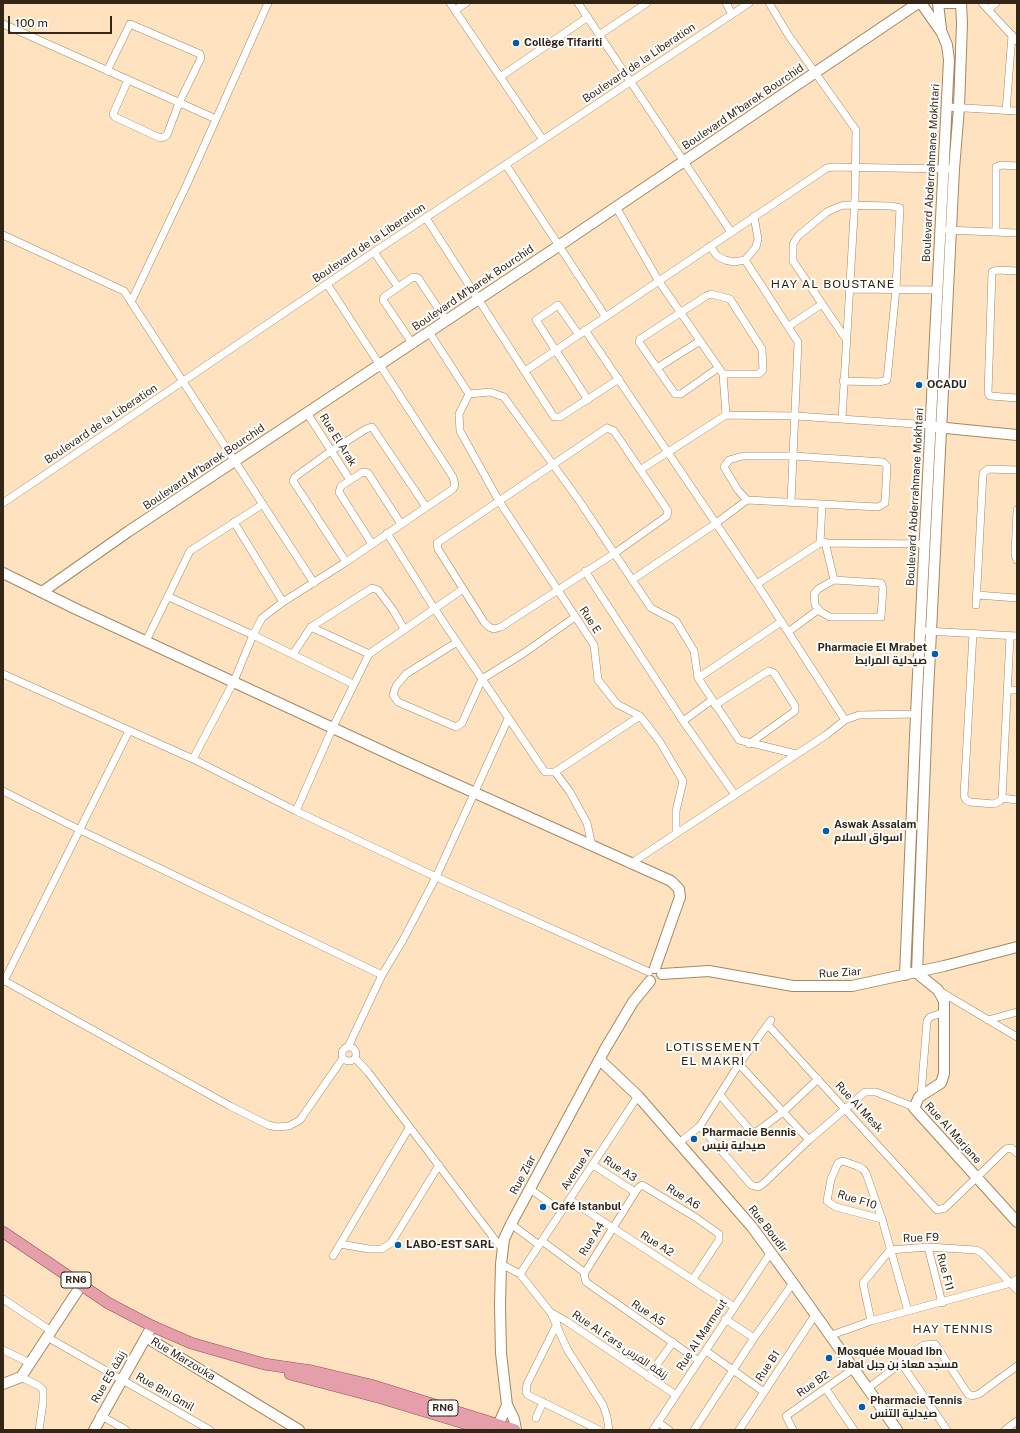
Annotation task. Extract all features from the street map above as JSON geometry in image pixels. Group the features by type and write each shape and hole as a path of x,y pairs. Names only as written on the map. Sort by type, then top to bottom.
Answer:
{"main road":[{"name":"Rue Marzouka","path":"3,1232 108,1303 152,1326"},
{"name":"RN6","path":"152,1326 205,1348 264,1364 312,1371 352,1380 381,1398 487,1430"},
{"name":"RN6","path":"264,1364 273,1370 369,1390 497,1427 515,1430"}],"street":[{"path":"131,302 268,3"},
{"path":"450,3 543,140"},
{"path":"455,10 466,3"},
{"path":"578,3 731,232"},
{"path":"599,35 647,3"},
{"path":"726,3 732,14"},
{"name":"Boulevard de la Liberation","path":"3,503 374,252 749,3"},
{"path":"769,3 856,130 855,206 842,419"},
{"name":"Boulevard M'barek Bourchid","path":"42,592 235,460 560,245 919,3"},
{"name":"Boulevard Abderrahmane Mokhtari","path":"917,973 923,812 952,230 947,107 949,60 947,45 942,33 919,3"},
{"path":"938,3 938,14 942,33"},
{"path":"945,3 956,3"},
{"name":"Boulevard Abderrahmane Mokhtari","path":"905,976 909,863 937,290 941,229 959,108 962,23 961,3"},
{"path":"976,3 986,7 1017,41"},
{"path":"986,7 996,3"},
{"path":"500,77 588,17"},
{"path":"3,24 216,119"},
{"path":"107,71 130,24 198,51 201,58 179,103 167,135 160,138 115,117 113,114 128,80"},
{"path":"1006,111 1012,35"},
{"path":"947,107 1017,111"},
{"path":"996,232 996,167 1001,164 1017,166"},
{"path":"506,165 560,245 605,316"},
{"path":"525,371 826,168 949,169"},
{"path":"844,381 879,382 887,380 896,289 900,208 891,206 844,205 827,212 798,236 793,244 793,261 846,339"},
{"path":"616,207 658,280 720,371 726,416"},
{"path":"710,246 717,256 725,260 734,262 746,260 756,247 758,239 754,216"},
{"path":"426,218 556,418 588,400 619,379"},
{"path":"941,229 1017,233"},
{"path":"3,235 122,289 314,582"},
{"path":"374,252 398,287"},
{"path":"746,260 798,342 796,416 791,502"},
{"path":"1017,271 997,270 992,272 988,394 990,396 1017,398"},
{"path":"412,343 383,300 398,287 413,277 418,278 446,320"},
{"path":"193,759 234,681 260,620 283,602 346,562 453,488 455,481 327,284"},
{"path":"850,288 937,290"},
{"path":"710,294 732,301 762,348 763,370 759,374 720,371 678,395 675,394 658,368 640,342 640,339 710,294"},
{"path":"789,326 822,304"},
{"path":"588,400 536,321 555,305 561,306 619,379 715,524 757,584 846,720"},
{"path":"429,332 469,394 490,392 498,393 504,397 615,553 651,608 672,618 678,623 694,651 698,678 739,740 750,744 796,754"},
{"path":"658,368 700,341"},
{"name":"Rue E","path":"469,394 458,414 460,431 498,501 576,616 594,646 598,680 617,704 640,716 660,742 683,780 676,811 676,832"},
{"name":"Rue El Arak","path":"307,413 350,480"},
{"path":"640,470 726,416 796,416 842,419 930,425 942,428 1017,435"},
{"path":"346,562 293,481 295,477 331,451 366,428 372,427 426,507"},
{"path":"604,428 610,428 614,431 668,511 667,514 664,519 615,553 585,571 501,627 494,629 484,622 438,549 437,543 552,464 604,428"},
{"path":"632,580 715,524 747,500 882,506 886,499 886,464 877,460 794,456 743,456 734,458 726,463 725,470 747,500"},
{"path":"976,605 983,473 988,469 1017,470"},
{"path":"372,544 339,492 340,487 350,480 363,472 368,473 401,524"},
{"path":"146,642 190,551 263,504"},
{"path":"822,504 823,542 834,580"},
{"path":"1017,510 1015,555 1017,560"},
{"path":"234,522 283,602"},
{"path":"387,533 434,608 543,770 549,774 556,772 640,716"},
{"path":"757,584 823,542 924,544"},
{"path":"585,571 683,721 735,795"},
{"path":"3,573 146,642 234,681 630,864 671,881 680,891 678,904 654,974 436,877 193,759 3,674"},
{"path":"834,580 881,582 883,588 881,617 830,617 823,614 815,605 814,594 818,589 834,580"},
{"path":"293,654 311,627 373,588 381,593 404,629"},
{"path":"296,810 332,727 369,654 463,589"},
{"path":"977,596 1017,598"},
{"path":"169,597 253,635 353,684"},
{"path":"788,632 818,610"},
{"path":"457,642 406,674 396,686 393,693 394,698 458,727 462,724 482,679 524,654 576,616"},
{"path":"698,678 781,622"},
{"path":"311,627 369,654"},
{"path":"920,630 973,633 1013,636 1007,690 1002,798 1000,802 994,804 970,802 966,800 964,796 973,633"},
{"path":"683,721 765,673 774,673 795,706 796,711 750,744"},
{"path":"1007,690 1017,690"},
{"path":"630,864 846,720 860,716 916,714"},
{"path":"129,730 4,980 230,1106 268,1125 277,1127 289,1126 300,1120 343,1058 343,1050 348,1047 382,975 403,940 436,877 508,719"},
{"path":"556,772 570,792 587,823 592,846"},
{"path":"3,791 80,830 382,975"},
{"path":"1002,798 1017,800"},
{"path":"912,811 923,812"},
{"path":"909,863 921,863"},
{"name":"Rue Ziar","path":"515,1430 514,1419 507,1405 503,1381 500,1333 502,1249 510,1224 627,1011 654,974 709,971 788,985 817,987 852,986 905,976 1017,947"},
{"path":"917,973 938,990 1017,1037"},
{"name":"Rue Al Marjane","path":"938,990 944,1001 945,1012 943,1078 940,1084 921,1095 914,1107 922,1119 1017,1222"},
{"path":"921,1095 925,1025 930,1017 945,1012"},
{"path":"988,1020 1017,1012"},
{"name":"Rue Al Mesk","path":"739,1064 770,1023 845,1109 937,1210 945,1208 976,1178"},
{"path":"348,1047 355,1051 355,1058 368,1072 502,1249"},
{"path":"343,1058 348,1061 355,1058"},
{"name":"Rue Boudir","path":"600,1060 638,1096 752,1227 794,1283 852,1369 897,1430"},
{"path":"679,1143 700,1126 739,1064 809,1140"},
{"path":"720,1095 754,1133 763,1129 783,1112 818,1078"},
{"path":"700,1126 751,1185 756,1187 763,1184 809,1140 863,1093 870,1091 914,1107"},
{"name":"Avenue A","path":"520,1274 638,1096"},
{"path":"333,1256 409,1128"},
{"path":"976,1178 1006,1149 1011,1148 1017,1153"},
{"name":"Rue F10","path":"882,1219 836,1207 826,1201 831,1179 836,1166 840,1162 843,1161 863,1169 882,1219 908,1311"},
{"name":"Rue A3","path":"593,1164 636,1190"},
{"path":"340,1244 369,1249 382,1249 391,1243 439,1165"},
{"name":"Rue A6","path":"636,1190 642,1185 648,1187 716,1231 720,1236 719,1240 693,1279"},
{"path":"530,1189 561,1211"},
{"name":"Rue A4","path":"586,1282 584,1279 584,1272 636,1190"},
{"name":"Rue A2","path":"570,1200 733,1306"},
{"path":"510,1224 584,1272"},
{"name":"Rue F9","path":"871,1321 863,1284 890,1250 928,1247 976,1250 1014,1281 1017,1290"},
{"name":"Rue F11","path":"928,1247 942,1303"},
{"name":"Rue Al Marmout","path":"653,1430 706,1351 733,1306 770,1252"},
{"path":"501,1264 520,1274 552,1313 567,1349 603,1405 608,1417 609,1430"},
{"path":"829,1336 871,1321 942,1303 1014,1281"},
{"name":"Rue A5","path":"586,1282 699,1361"},
{"path":"694,1430 754,1338 794,1283"},
{"path":"3,1384 21,1377 82,1284"},
{"name":"Rue Bni Gmil","path":"3,1299 49,1334 121,1379 210,1430"},
{"name":"Rue Al Fars زنقة الفرس","path":"552,1313 676,1395"},
{"name":"Rue B1","path":"740,1430 815,1315"},
{"path":"725,1319 754,1338"},
{"path":"557,1324 526,1388 528,1395 599,1430"},
{"name":"Rue Marzouka","path":"152,1326 146,1337 299,1430"},
{"name":"Rue E5 زنقة","path":"94,1430 100,1415 146,1337"},
{"path":"648,1377 673,1342"},
{"path":"867,1389 914,1351 928,1343 934,1344 968,1394 972,1396 980,1394 1017,1366"},
{"path":"3,1350 30,1363"},
{"path":"706,1351 764,1392"},
{"path":"901,1362 947,1430"},
{"name":"Rue B2","path":"793,1430 786,1416 826,1389 852,1369"},
{"path":"21,1377 39,1386 43,1390 39,1430"},
{"path":"826,1389 854,1430"},
{"path":"536,1418 543,1402"},
{"path":"497,1427 507,1405"},
{"path":"100,1415 126,1430"},
{"path":"1005,1430 1017,1421"},
{"path":"658,1422 669,1430"},
{"path":"580,1430 583,1423"}],"place":[{"name":"Collège Tifariti","path":"516,43"},
{"name":"OCADU","path":"919,385"},
{"name":"Pharmacie El Mrabet صيدلية المرابط","path":"935,654"},
{"name":"Aswak Assalam اسواق السلام","path":"826,831"},
{"name":"Pharmacie Bennis صيدلية بنيس","path":"694,1139"},
{"name":"Café Istanbul","path":"543,1207"},
{"name":"LABO-EST SARL","path":"398,1245"},
{"name":"Mosquée Mouad Ibn Jabal مسجد معاذ بن جبل","path":"829,1358"},
{"name":"Pharmacie Tennis صيدلية التنس","path":"862,1407"}],"district":[{"name":"HAY AL BOUSTANE","path":"833,284"},
{"name":"LOTISSEMENT EL MAKRI","path":"713,1054"},
{"name":"HAY TENNIS","path":"953,1329"}]}
